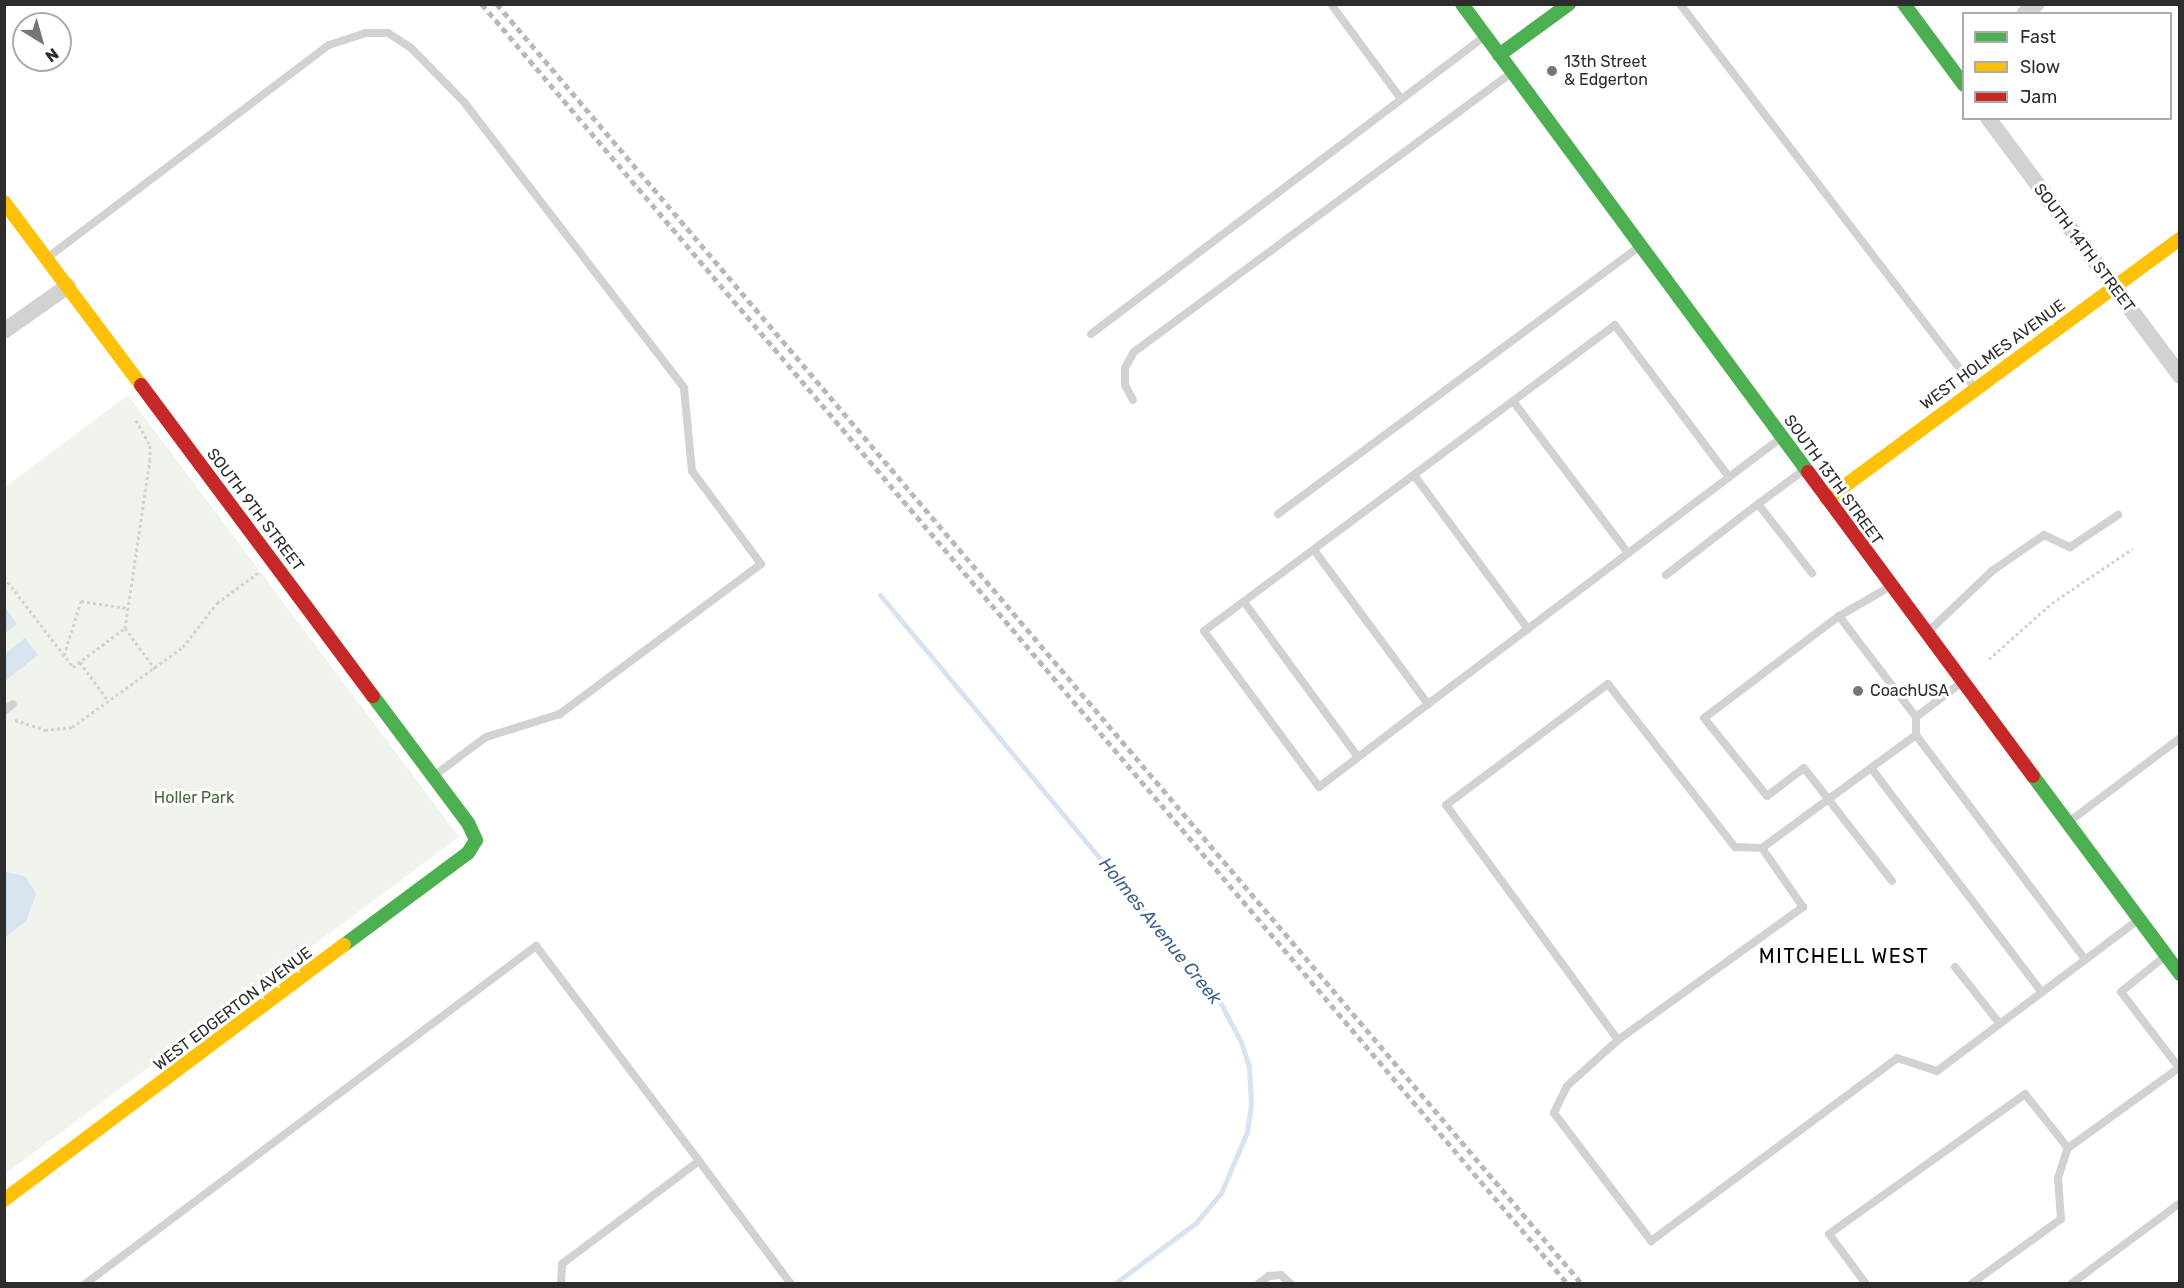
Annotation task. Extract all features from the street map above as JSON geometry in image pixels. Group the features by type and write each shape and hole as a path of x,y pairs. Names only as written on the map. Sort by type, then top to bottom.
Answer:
{"street":[{"name":"SOUTH 13TH STREET","path":"1462,4 2180,974"},
{"path":"1499,55 1569,4"},
{"path":"1904,4 1957,64 1962,79"},
{"name":"SOUTH 14TH STREET","path":"1989,120 2180,376"},
{"name":"SOUTH 9TH STREET","path":"4,202 434,776 468,823 476,840"},
{"name":"WEST HOLMES AVENUE","path":"1827,499 2180,239"},
{"path":"4,331 68,286"},
{"name":"WEST EDGERTON AVENUE","path":"4,1200 468,853 476,840"}],"lane":[{"path":"1331,4 1401,99"},
{"path":"1680,4 1975,389"},
{"path":"47,258 329,45 365,33 388,33 411,48 464,102 684,388 692,471 761,564 560,714 486,736 434,776"},
{"path":"1091,334 1486,36"},
{"path":"1132,400 1125,385 1125,368 1134,352 1512,72"},
{"path":"1278,514 1641,246"},
{"path":"1729,477 1615,325 1204,631 1318,787 1528,629 1729,477 1781,437"},
{"path":"1513,401 1628,553"},
{"path":"1666,575 1804,469"},
{"path":"1414,475 1528,629"},
{"path":"1758,504 1812,573"},
{"path":"1927,633 1992,571 2044,535 2070,547 2118,515"},
{"path":"1314,550 1428,704"},
{"path":"1891,586 1839,616 1704,718 1767,796 1804,768 1892,881"},
{"path":"1244,602 1358,757"},
{"path":"1839,616 1916,717 1916,735 2085,959"},
{"path":"1916,717 1963,682"},
{"path":"1618,1040 1446,805 1608,684 1735,847 1762,849 1916,735"},
{"path":"4,711 13,704"},
{"path":"2067,823 2180,738"},
{"path":"1871,768 2041,991"},
{"path":"1762,849 1803,907 1618,1040 1567,1086 1554,1113 1651,1241 1897,1058 1937,1071 2138,919"},
{"path":"85,1284 536,946 791,1284"},
{"path":"1971,1284 2061,1219 2058,1178 2062,1160 2068,1148 2179,1068 2121,992 2166,956"},
{"path":"1955,967 2000,1023"},
{"path":"1866,1284 1829,1234 2025,1094 2068,1148"},
{"path":"561,1284 562,1264 699,1161"},
{"path":"2072,1284 2180,1203"},
{"path":"1258,1284 1269,1276 1281,1275 1291,1284"}],"path":[{"path":"136,420 150,445 150,459 125,628 155,669"},
{"path":"1989,659 2052,603 2132,549"},
{"path":"13,720 45,730 62,730 72,727 183,647 217,603 273,561"},
{"path":"4,577 73,667 125,628"},
{"path":"63,655 81,601 127,608"},
{"path":"80,662 109,702"}],"green space":[{"name":"Holler Park","path":"128,395 459,837 5,1174 5,487"}],"shaded area":[{"path":"4,607 17,624 5,633"},
{"path":"25,638 38,655 5,681 5,654"},
{"path":"5,872 25,876 36,894 26,921 5,938"}],"waterway":[{"name":"Holmes Avenue Creek","path":"880,595 1220,1002 1241,1042 1249,1067 1251,1104 1247,1132 1221,1193 1197,1222 1114,1284"}],"railway":[{"path":"482,4 1568,1284"},
{"path":"497,4 1582,1284"}],"traffic: fast":[{"path":"1462,4 1808,472"},
{"path":"1499,55 1569,4"},
{"path":"1904,4 1962,82"},
{"path":"344,945 468,853 476,840 468,823 373,696"},
{"path":"2033,776 2180,974"}],"traffic: slow":[{"path":"4,202 141,385"},
{"path":"1827,499 2180,239"},
{"path":"4,1200 344,945"}],"traffic: jam":[{"path":"141,385 373,696"},
{"path":"1808,472 2033,776"}],"place":[{"name":"13th Street & Edgerton","path":"1552,71"},
{"name":"CoachUSA","path":"1858,691"}],"district":[{"name":"MITCHELL WEST","path":"1844,956"}]}
